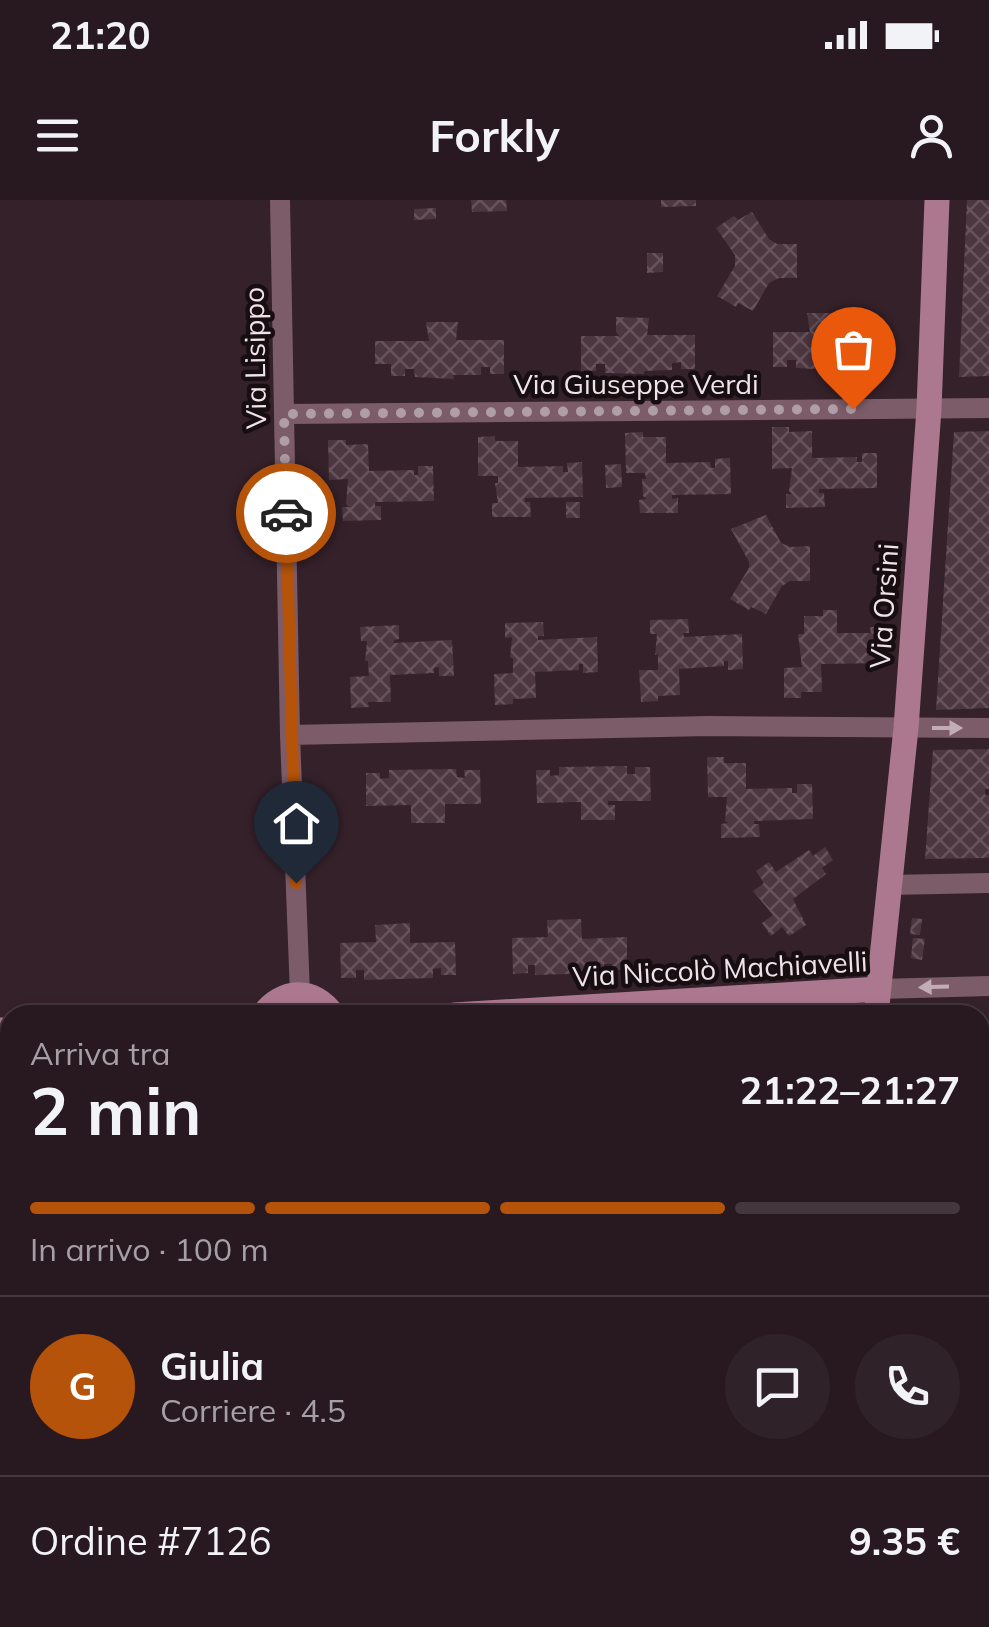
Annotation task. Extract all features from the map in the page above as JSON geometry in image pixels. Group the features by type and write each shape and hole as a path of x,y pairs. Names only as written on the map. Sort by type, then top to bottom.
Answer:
{"main road":[{"name":"Via Orsini","path":"878,1002 906,728 929,409 936,200"},
{"path":"273,1005 277,1000 300,994 325,1005"},
{"name":"Via Niccolò Machiavelli","path":"780,1005 878,1002"}],"street":[{"name":"Via Lisippo","path":"280,200 290,735 300,994"},
{"name":"Via Giuseppe Verdi","path":"284,414 989,408"},
{"path":"290,735 709,726 989,728"},
{"path":"888,885 989,883"},
{"name":"Via Niccolò Machiavelli","path":"878,1002 989,986"}],"building":[{"path":"471,200 506,200 507,211 472,212"},
{"path":"661,200 696,200 696,206 661,207"},
{"path":"967,200 989,200 989,376 959,377"},
{"path":"436,208 436,219 414,220 414,209"},
{"path":"752,212 769,239 777,244 797,244 797,278 779,278 769,283 753,311 717,296 735,266 735,255 716,228 734,216 738,220"},
{"path":"647,253 663,253 663,272 647,273"},
{"path":"807,313 840,313 838,331 886,331 886,365 872,365 872,358 863,358 863,366 835,366 835,370 796,368 796,360 787,360 787,367 773,367 773,332 810,332"},
{"path":"616,317 649,318 647,335 695,335 695,369 681,369 681,362 672,363 672,370 644,374 605,373 605,364 596,364 596,371 581,371 581,336 619,336"},
{"path":"426,322 458,322 456,340 504,340 504,374 490,374 490,367 481,367 481,375 453,375 454,379 415,377 414,369 405,369 405,376 391,376 391,364 375,364 375,341 429,341"},
{"path":"772,427 789,427 789,432 812,431 812,458 857,457 857,462 862,462 862,453 877,453 877,488 819,489 819,493 824,493 825,507 786,508 786,494 792,494 792,468 772,469"},
{"path":"989,431 989,708 936,710 954,432"},
{"path":"643,432 643,437 666,437 666,463 710,462 711,468 715,468 715,459 730,458 731,494 672,495 672,499 678,498 678,513 640,513 639,500 646,499 642,479 646,479 645,473 626,473 625,433"},
{"path":"495,436 495,441 518,441 518,467 563,466 563,472 568,472 567,463 582,462 583,497 525,498 525,502 530,502 531,517 492,517 492,503 498,503 498,476 478,476 478,437"},
{"path":"328,440 346,440 346,445 368,444 369,471 414,470 414,475 418,475 418,466 433,466 434,501 375,502 375,506 381,506 381,520 343,521 342,507 349,507 348,479 329,480"},
{"path":"621,464 622,487 606,488 605,465"},
{"path":"566,502 580,502 580,518 566,518"},
{"path":"766,515 781,543 790,547 810,546 810,581 790,581 782,586 766,614 730,599 749,568 731,529"},
{"path":"823,610 837,610 837,633 871,633 870,627 886,627 884,663 821,664 822,692 801,692 801,698 784,698 784,668 802,667 798,634 804,634 804,616 823,616"},
{"path":"688,619 689,633 683,633 684,637 742,634 743,669 728,670 728,661 724,661 724,666 679,669 680,695 641,702 639,670 658,670 657,634 650,634 650,620"},
{"path":"543,622 544,636 538,636 538,640 597,637 598,672 583,673 583,664 579,664 579,670 535,672 536,698 495,705 494,674 513,673 512,637 505,638 505,623"},
{"path":"399,625 399,639 394,643 452,640 454,676 439,676 439,667 434,668 434,673 390,675 391,702 368,702 369,707 351,708 350,677 369,676 365,661 367,641 361,641 360,627"},
{"path":"989,749 989,789 985,789 985,795 989,795 989,858 925,859 933,750"},
{"path":"707,757 724,757 724,763 746,763 746,789 792,788 792,793 797,793 797,784 812,784 813,819 754,821 759,824 760,837 721,838 721,824 728,823 727,797 708,797"},
{"path":"627,766 627,774 635,774 635,767 650,767 651,801 608,801 608,805 615,805 615,820 581,820 581,802 537,803 536,770 550,770 550,776 559,775 559,767"},
{"path":"456,769 457,777 465,778 464,770 480,770 481,804 445,804 445,823 411,823 411,805 366,806 366,773 380,773 380,779 389,778 389,770"},
{"path":"825,847 833,860 822,868 826,874 793,899 806,925 789,936 782,927 771,936 762,923 773,915 753,891 764,883 756,871 769,862 776,872 809,850 813,856"},
{"path":"912,918 922,919 920,935 910,934"},
{"path":"581,919 582,939 627,937 627,970 612,970 612,964 604,964 605,973 535,975 535,965 528,965 528,973 513,974 512,938 548,937 547,920"},
{"path":"410,923 410,943 455,942 456,975 441,975 441,968 433,969 433,978 364,980 364,970 356,970 356,978 341,978 340,943 376,942 375,925"},
{"path":"913,938 925,939 922,960 911,958"}],"way so far":[{"path":"286,513 284,414 853,409"}],"route":[{"path":"286,513 296,883"}]}
